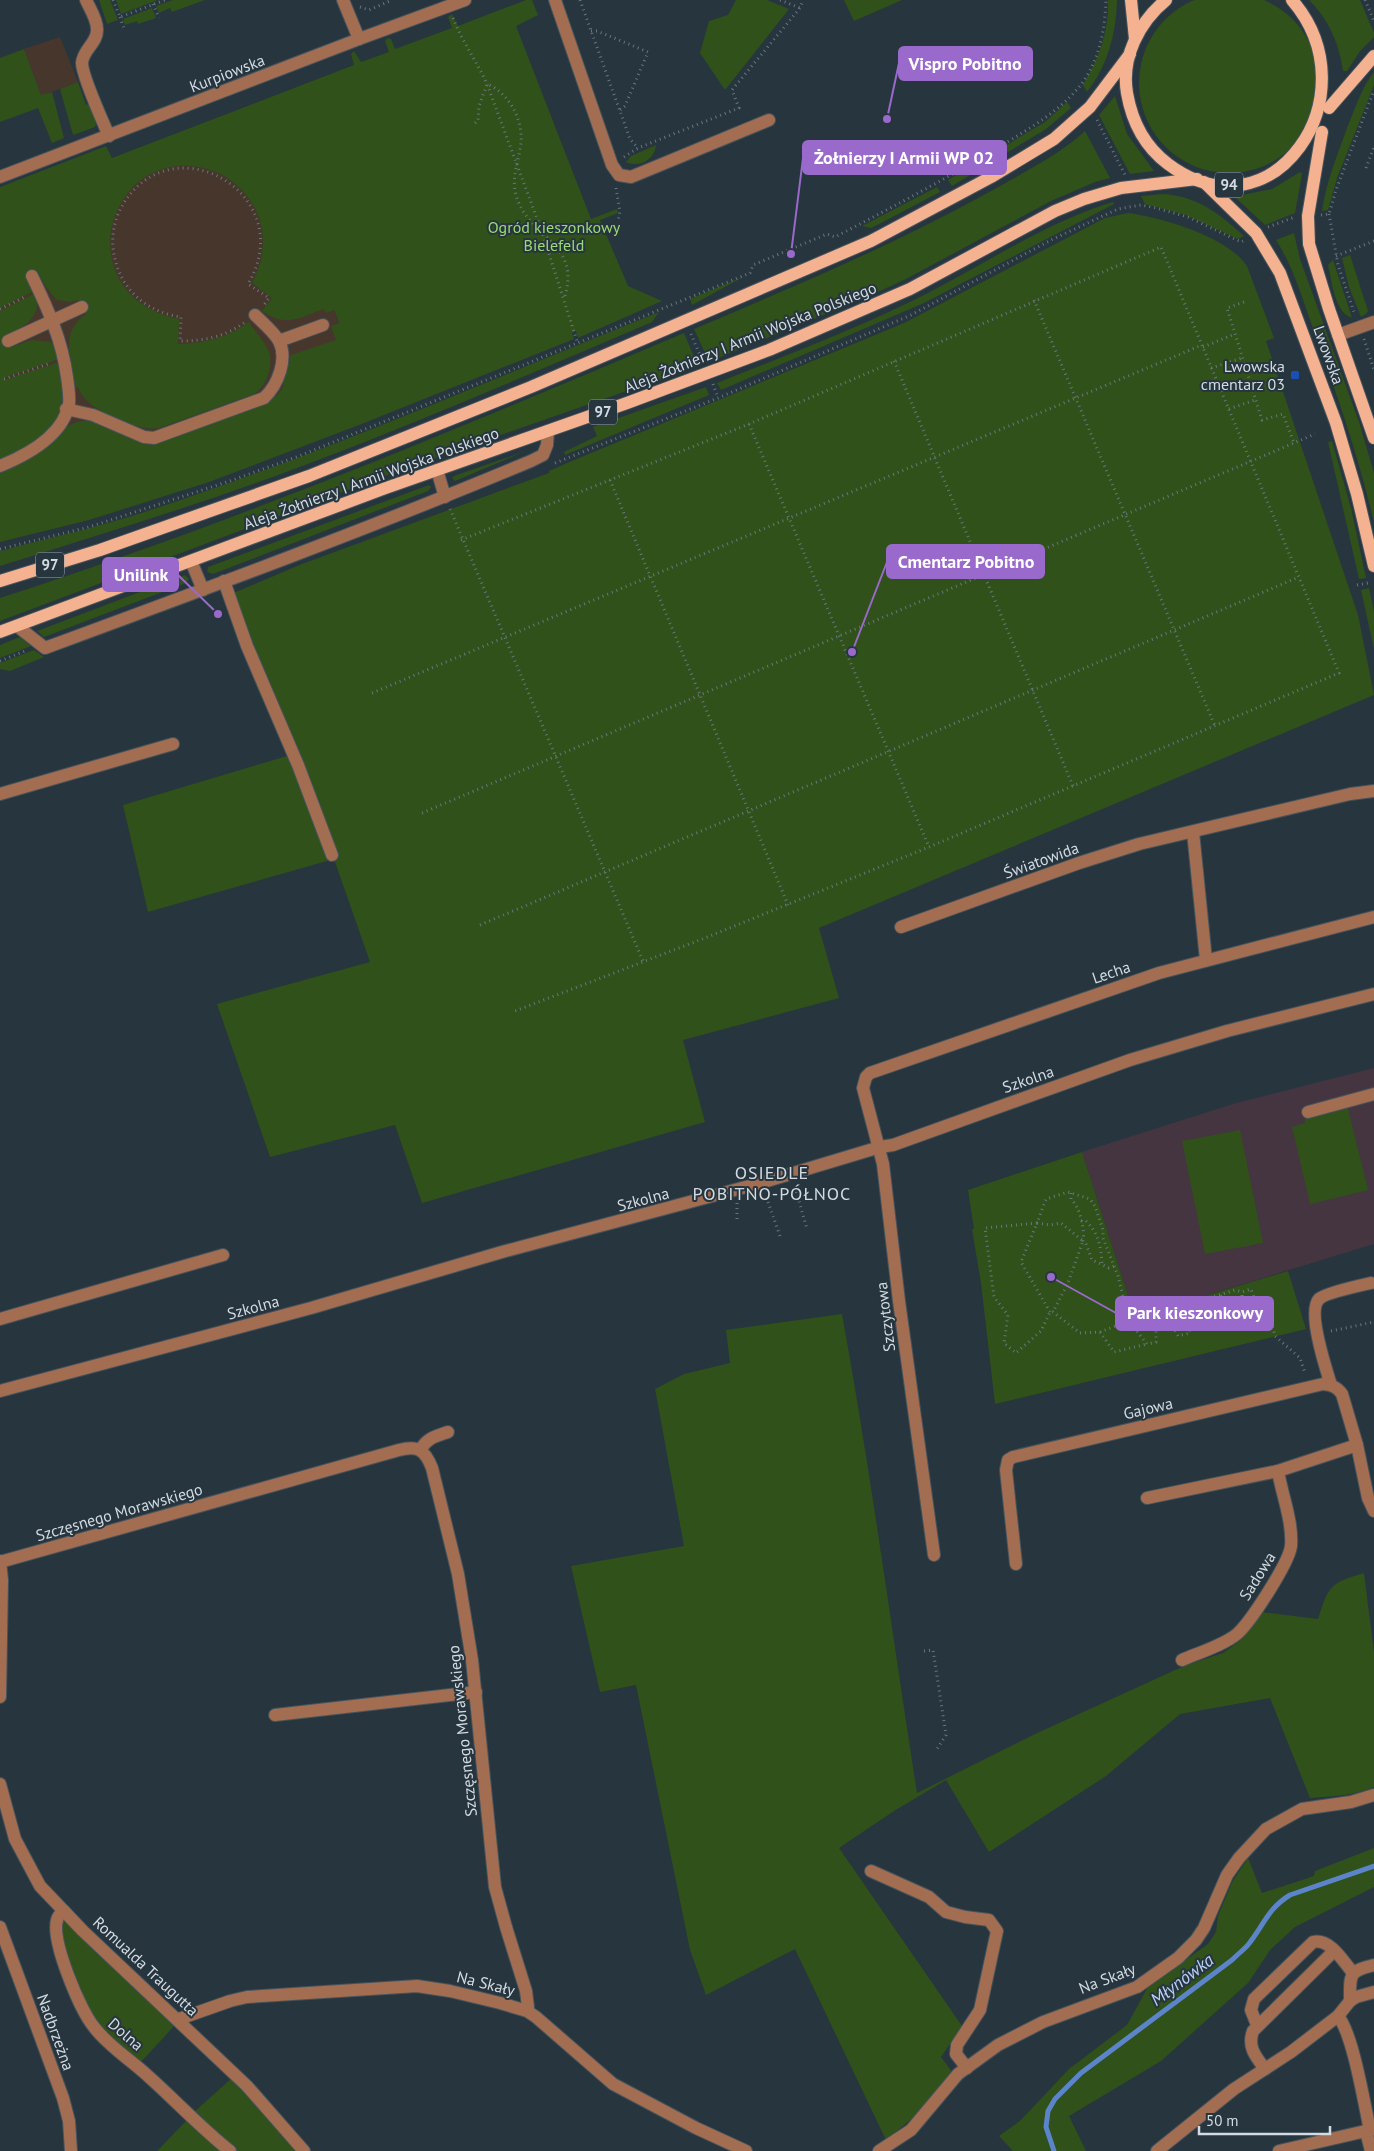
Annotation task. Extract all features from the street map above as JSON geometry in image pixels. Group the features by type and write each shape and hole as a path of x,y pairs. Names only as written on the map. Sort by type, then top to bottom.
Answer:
{"main road":[{"name":"94","path":"1131,0 1135,39"},
{"name":"94","path":"1166,0 1158,6 1143,24 1130,54 1126,72 1126,89 1129,107 1135,124 1144,140 1159,157 1176,170 1200,180 1235,185 1256,182 1273,175 1294,162 1310,146 1322,126 1329,108 1332,83 1329,56 1322,36 1311,18 1292,0"},
{"name":"Aleja Żołnierzy I Armii Wojska Polskiego","path":"0,581 100,550 309,476 531,387 841,255 937,207 1040,148 1066,130 1090,107 1130,54"},
{"name":"94","path":"1329,108 1374,56"},
{"name":"Lwowska","path":"1322,126 1308,216 1311,252 1374,438"},
{"name":"Aleja Żołnierzy I Armii Wojska Polskiego","path":"0,632 436,470 708,374 841,320 901,293 1055,211 1101,193 1131,186 1200,180"},
{"name":"Lwowska","path":"1200,180 1256,233 1280,273 1336,423 1357,494 1374,566"}],"street":[{"path":"86,0 97,26 97,31 94,40 85,52 83,68 109,136"},
{"path":"343,0 359,39"},
{"name":"Kurpiowska","path":"0,177 465,0"},
{"path":"555,0 617,172 632,176 769,120"},
{"path":"0,466 28,453 42,443 62,419 69,403 64,359 53,320 32,276"},
{"path":"8,341 82,307"},
{"path":"66,409 93,415 144,437 154,438 264,398 273,390 280,374 282,355 279,341 252,317"},
{"path":"1338,335 1374,322"},
{"path":"279,341 323,325"},
{"path":"17,626 45,648 447,502 544,455 548,431"},
{"path":"436,470 447,502"},
{"path":"192,561 203,590"},
{"path":"224,582 247,646 298,765 332,855"},
{"path":"0,794 173,744"},
{"name":"Światowida","path":"902,927 1079,863 1139,844 1350,794 1374,791"},
{"path":"1193,832 1206,960"},
{"name":"Lecha","path":"866,1077 870,1073 913,1057 1159,973 1374,918"},
{"name":"Szkolna","path":"0,1391 271,1319 502,1252 696,1201 880,1147 893,1145 1019,1098 1172,1046 1374,994"},
{"name":"Szczytowa","path":"866,1077 863,1088 880,1147 934,1554"},
{"path":"1308,1112 1374,1094"},
{"path":"0,1319 223,1255"},
{"path":"1371,1283 1319,1299 1314,1311 1331,1385 1338,1388 1342,1394 1357,1445 1368,1498 1374,1511"},
{"name":"Gajowa","path":"1016,1564 1006,1470 1008,1460 1310,1387 1331,1385"},
{"path":"421,1449 431,1437 448,1432"},
{"path":"1147,1498 1278,1471 1357,1445"},
{"name":"Szczęsnego Morawskiego","path":"0,1561 399,1450 421,1449 432,1468 448,1529 464,1611 476,1692 495,1887 526,1991 527,2011"},
{"name":"Sadowa","path":"1182,1660 1238,1633 1280,1572 1289,1555 1291,1545 1289,1524 1278,1471"},
{"path":"0,1561 2,1587 0,1697"},
{"path":"275,1715 476,1692"},
{"name":"Romualda Traugutta","path":"0,1784 10,1826 34,1878 64,1910 253,2092 304,2151"},
{"name":"Na Skały","path":"881,2151 911,2130 952,2081 998,2046 1033,2026 1137,1987 1178,1958 1196,1940 1204,1928 1227,1875 1239,1858 1266,1828 1302,1809 1352,1802 1374,1794"},
{"path":"870,1871 929,1897 946,1912 989,1920 997,1931 980,2010 957,2045 956,2054 967,2068"},
{"name":"Dolna","path":"64,1910 57,1920 59,1944 74,1990 83,2010 94,2027 161,2087 208,2134 230,2151"},
{"name":"Nadbrzeżna","path":"0,1927 63,2098 69,2121 72,2151"},
{"path":"1257,2026 1251,2010 1254,1999 1294,1958 1313,1942 1327,1943 1353,1973"},
{"path":"1265,2069 1255,2056 1250,2045 1250,2038 1257,2026 1334,1951"},
{"path":"1350,2000 1353,1973 1358,1969 1374,1965"},
{"name":"Na Skały","path":"179,2019 230,2001 248,1997 417,1986 458,1993 527,2011 613,2084 696,2128 746,2151"},
{"path":"1157,2151 1234,2089 1338,2016 1350,2000 1356,1996 1374,1992"},
{"path":"1338,2016 1345,2027 1351,2046 1370,2130 1371,2151"},
{"path":"1279,2151 1310,2147 1370,2130"}],"path":[{"path":"113,0 125,31"},
{"path":"120,17 165,0"},
{"path":"357,6 370,10 392,0"},
{"path":"580,0 632,143 638,148"},
{"path":"780,0 800,8"},
{"path":"618,220 620,212 615,191 617,172 622,159 638,148 739,108 732,90 800,8 803,0"},
{"path":"0,549 89,527 282,462 676,301 750,273 752,265 828,234 835,237 938,183 1041,120 1062,103 1079,87 1093,65 1100,48 1104,28 1106,0"},
{"path":"1364,0 1374,21"},
{"path":"153,4 159,18"},
{"path":"451,14 474,63 487,84 542,232 577,341"},
{"path":"591,31 597,31 648,52 625,106 620,110"},
{"path":"475,123 478,121 479,106 487,84"},
{"path":"487,84 498,90 507,99 519,122 521,140 514,180 519,202 528,219 553,241 564,259 568,284 564,300"},
{"path":"1079,87 1141,205"},
{"path":"1356,318 1336,256 1329,214 1336,190 1374,90"},
{"path":"1366,168 1374,147"},
{"path":"252,317 230,332 220,336 197,341 180,341 181,317 157,311 135,296 118,270 113,248 114,224 129,196 154,176 185,168 212,173 235,185 250,204 260,230 261,253 248,284 262,294"},
{"path":"531,461 554,463 718,398 911,315 1051,240 1101,216 1141,205 1188,217 1241,242 1256,233 1294,217 1329,214"},
{"path":"1336,256 1374,241"},
{"path":"462,540 749,424 894,360 1161,247 1339,673 788,905 515,1011"},
{"path":"0,310 20,300"},
{"path":"1034,300 1215,726"},
{"path":"676,301 718,398"},
{"path":"1244,302 1226,308 1262,420 1284,414 1294,443"},
{"path":"372,693 934,457 1235,334"},
{"path":"1363,338 1374,370"},
{"path":"1212,368 1242,358"},
{"path":"894,360 1074,786"},
{"path":"4,379 47,365"},
{"path":"1229,409 1255,400"},
{"path":"749,424 929,847"},
{"path":"422,813 1315,434"},
{"path":"610,480 788,905"},
{"path":"447,502 643,961"},
{"path":"480,925 1299,577"},
{"path":"1357,585 1368,582"},
{"path":"0,661 32,648 45,648"},
{"path":"792,1174 807,1229"},
{"path":"1129,1321 1100,1332 1080,1333 1052,1312 1021,1262 1046,1199 1068,1192 1090,1199 1095,1206 1104,1238 1115,1266 1129,1321 1147,1344"},
{"path":"1071,1193 1071,1198 1077,1205 1083,1241 1068,1283 1041,1330 1016,1353 1004,1343 1008,1315 994,1297 985,1228 1037,1223 1050,1225 1061,1223 1083,1241 1086,1244 1092,1260 1109,1268 1115,1266"},
{"path":"768,1202 780,1236"},
{"path":"1081,1221 1086,1221 1094,1229 1101,1245 1102,1264"},
{"path":"1100,1332 1114,1352 1156,1342 1156,1314 1165,1311 1178,1336 1190,1333 1188,1304 1235,1290 1242,1292 1251,1289 1259,1310"},
{"path":"1220,1295 1242,1320 1242,1292"},
{"path":"1200,1301 1214,1327 1219,1326 1220,1295"},
{"path":"1243,1314 1268,1308 1276,1336 1300,1358 1310,1387"},
{"path":"1220,1320 1238,1315"},
{"path":"1318,1333 1374,1322"},
{"path":"924,1651 933,1650 946,1735 937,1749"}],"shaded area":[{"path":"60,37 78,82 41,96 24,49"},
{"path":"262,105 360,384 104,477 0,477 0,216"},
{"path":"1374,1068 1374,1244 1135,1317 1082,1152 1233,1104"}],"green space":[{"path":"1229,-7 1263,0 1279,8 1298,26 1304,33 1315,57 1319,83 1312,117 1304,133 1286,152 1279,158 1255,169 1229,173 1195,166 1179,158 1160,140 1154,133 1143,109 1139,83 1146,49 1154,33 1172,14 1179,8 1203,-3"},
{"path":"99,0 110,0 118,20 107,24"},
{"path":"116,0 158,0 121,14"},
{"path":"173,0 205,0 172,12 170,8 159,13 156,6"},
{"name":"Ogród kieszonkowy Bielefeld","path":"526,0 532,0 538,15 516,26 591,219 617,209 618,213 600,220 628,286 662,301 578,338 576,331 572,333 574,339 359,425 209,482 89,520 0,542 0,471 68,426 79,421 90,421 143,444 152,445 266,404 283,387 291,355 336,340 331,326 339,323 334,310 326,313 324,309 293,320 279,319 262,311 272,298 252,283 260,263 263,242 260,220 250,200 234,182 214,171 198,167 166,168 140,181 121,202 112,229 111,257 122,284 144,305 179,319 178,344 215,339 249,322 267,347 270,356 270,367 265,382 254,394 159,428 144,428 124,422 92,405 78,387 75,388 69,348 72,330 77,322 86,314 79,300 71,302 57,300 46,287 37,271 26,278 34,291 0,308 0,187 106,146 112,158 354,65 351,54 354,51 361,62 389,52 385,41 388,38 391,39 395,49 452,28 448,17 452,14 458,26"},
{"path":"736,0 767,0 789,9 725,90 700,53 709,21 728,15"},
{"path":"844,0 902,0 854,21"},
{"path":"1108,0 1117,0 1113,37 1100,71 1087,92 1083,85 1094,65 1102,44 1107,23"},
{"path":"1309,0 1360,0 1374,37 1360,51 1347,71 1343,71 1339,51 1332,32"},
{"path":"152,8 156,18 138,24 137,21 125,25 123,19"},
{"path":"24,49 41,95 52,92 64,138 52,143 38,108 0,122 0,58"},
{"path":"1374,72 1374,85 1337,178 1328,210 1322,211 1329,179 1347,128 1362,92"},
{"path":"78,82 86,105 90,103 96,124 95,127 73,135 60,89"},
{"path":"1115,96 1127,134 1154,171 1130,174 1099,115"},
{"path":"1067,102 1071,108 1046,129 952,186 948,180 1045,122"},
{"path":"1085,131 1110,178 1095,182 1051,201 906,279 867,297 709,362 694,329 845,264 956,210 1041,163"},
{"path":"656,145 653,155 646,161 636,164 626,162 631,156"},
{"path":"1300,172 1302,174 1295,213 1265,225 1236,198 1237,196 1272,189"},
{"path":"937,187 940,192 879,224 871,228 862,226"},
{"path":"1163,194 1187,198 1207,207 1244,236 1238,239 1186,215 1145,204 1141,196"},
{"path":"1113,202 1114,204 924,303 721,390 717,383 875,318 926,294 1041,231 1089,210"},
{"path":"1128,213 1158,219 1193,230 1225,246 1247,266 1274,338 1266,341 1358,615 1374,695 819,928 839,998 683,1040 705,1122 422,1203 395,1125 270,1157 217,1004 370,962 334,859 148,912 123,805 287,756 253,678 224,597 302,564 549,473 549,471 567,463 904,323 1105,218"},
{"path":"1294,233 1300,259 1359,422 1374,473 1374,523 1354,450 1331,379 1298,285 1276,240"},
{"path":"1350,255 1368,311 1361,317 1349,287 1342,258"},
{"path":"1333,260 1352,318 1341,309 1335,295 1328,265"},
{"path":"745,276 692,305 690,299"},
{"path":"34,294 37,308 30,320 19,329 6,335 11,347 32,340 51,342 59,359 3,378 4,380 59,362 63,389 62,405 54,424 46,432 38,439 0,460 0,311"},
{"path":"659,312 652,322 349,448 191,505 0,566 0,551 135,515 268,469"},
{"path":"684,333 698,366 404,469 0,621 0,598 259,507 430,439"},
{"path":"706,387 709,395 565,455 564,452 597,436 593,427"},
{"path":"1332,441 1351,508 1366,578 1359,579 1328,442"},
{"path":"526,451 455,481 452,478 454,476"},
{"path":"429,485 431,487 428,491 213,574 207,572 208,567"},
{"path":"185,575 189,579 186,583 44,637 37,631"},
{"path":"1369,588 1374,612 1374,649 1361,590"},
{"path":"20,637 31,646 0,658 0,645"},
{"path":"34,650 44,657 10,671 0,669 0,663"},
{"path":"1347,1105 1368,1190 1310,1204 1292,1127 1305,1123 1304,1115"},
{"path":"1240,1130 1263,1243 1205,1254 1182,1141"},
{"path":"1082,1152 1135,1317 1288,1271 1306,1329 995,1404 968,1190"},
{"path":"842,1314 872,1493 917,1793 1035,1734 1184,1666 1223,1653 1241,1640 1261,1612 1318,1619 1328,1592 1332,1587 1337,1583 1364,1573 1374,1653 1374,1787 1366,1790 1343,1795 1310,1798 1270,1698 1180,1714 1106,1776 989,1852 946,1780 894,1811 839,1848 962,2026 941,2057 952,2072 915,2116 886,2140 795,1949 706,1995 690,1950 636,1685 600,1692 571,1566 684,1546 655,1389 684,1374 730,1363 726,1330"},
{"path":"1374,1848 1374,1887 1295,1927 1270,1950 1248,1983 1161,2061 1069,2116 1086,2151 1013,2151 999,2136 1020,2121 1069,2069 1127,2025 1148,1987 1208,1944 1216,1932 1218,1916 1232,1882 1248,1858 1262,1893 1314,1876 1315,1871"},
{"path":"66,1916 177,2023 140,2063 96,2025 65,1953 61,1920"},
{"path":"233,2077 299,2151 236,2151 193,2113"},
{"path":"188,2119 225,2151 157,2151"}],"waterway":[{"name":"Młynówka","path":"1054,2151 1046,2127 1048,2111 1055,2099 1081,2073 1232,1960 1247,1946 1282,1900 1290,1895 1374,1866"}],"place":[{"name":"Vispro Pobitno","path":"887,119"},
{"name":"Żołnierzy I Armii WP 02","path":"791,254"},
{"name":"Lwowska cmentarz 03","path":"1295,375"},
{"name":"Unilink","path":"218,614"},
{"name":"Cmentarz Pobitno","path":"852,652"},
{"name":"Park kieszonkowy","path":"1051,1277"}],"district":[{"name":"OSIEDLE POBITNO-PÓŁNOC","path":"772,1183"}]}
